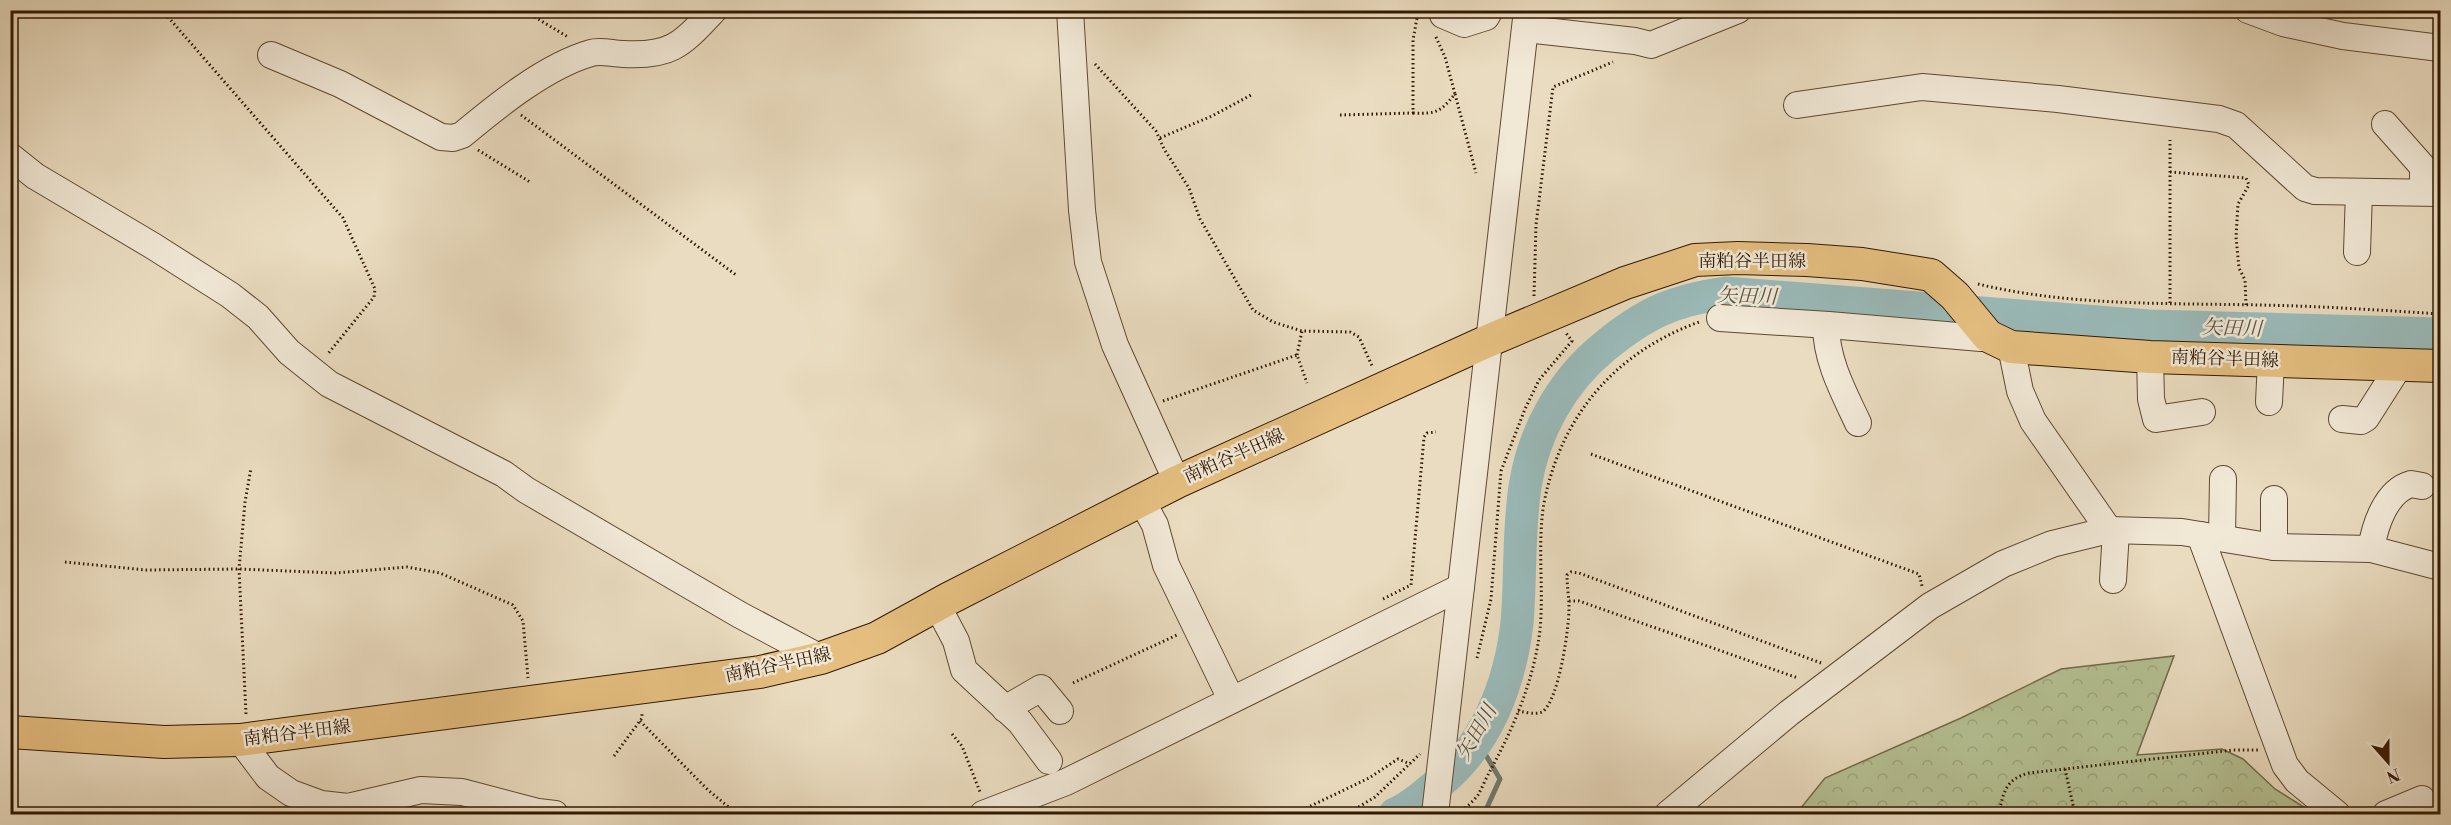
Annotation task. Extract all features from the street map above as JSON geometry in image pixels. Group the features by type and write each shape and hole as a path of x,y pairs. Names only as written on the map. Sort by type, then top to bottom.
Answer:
{"main road":[{"name":"南粕谷半田線","path":"10,732 164,742 244,740 760,672 821,658 877,638 1177,482 1490,340 1625,283 1695,260 1738,258 1862,264 1931,275 2000,341 2150,357 2440,366"}],"street":[{"path":"271,55 340,84 441,136 453,138 462,135 540,78 587,55 602,52 655,55 674,48 714,10"},
{"path":"1070,10 1082,210 1088,262 1115,345 1177,482"},
{"path":"1430,20 1443,15 1464,24 1486,18 1490,10"},
{"path":"1443,814 1443,746 1526,20 1651,45 1738,10"},
{"path":"2248,10 2283,23 2343,36 2440,48"},
{"path":"1797,105 1922,87 2058,99 2219,119 2236,125 2305,188 2359,192 2432,180"},
{"path":"2385,124 2432,180"},
{"path":"10,156 35,176 230,295 258,317 289,352 329,384 504,474 526,490 740,615 821,658"},
{"path":"2357,252 2359,192"},
{"path":"1720,318 2000,341 2033,421 2113,531 2113,580"},
{"path":"1826,325 1826,343 1833,369 1858,423"},
{"path":"2150,357 2151,399 2156,419 2202,412"},
{"path":"2269,402 2271,361"},
{"path":"2342,419 2361,421 2366,418 2396,371 2397,365"},
{"path":"2223,478 2211,536 2278,747 2285,765 2297,781 2337,814"},
{"path":"2371,549 2373,536 2383,512 2395,493 2411,484 2422,486"},
{"path":"2274,499 2274,547"},
{"path":"1142,501 1155,525 1166,565 1231,699"},
{"path":"1668,814 1816,692 1930,606 2003,564 2052,544 2113,531 2182,532 2274,547 2371,549 2440,567"},
{"path":"985,814 1066,782 1461,587"},
{"path":"937,605 956,641 964,670 1020,722 1049,761"},
{"path":"1005,709 1040,682 1060,711"},
{"path":"244,740 267,777 291,793 321,804 348,807 421,790 452,791 555,814"},
{"path":"2386,814 2422,799"}],"path":[{"path":"162,10 343,218 375,289 374,297 313,371"},
{"path":"523,10 583,47 587,55"},
{"path":"914,14 970,10"},
{"path":"1413,113 1413,40 1430,20 1445,57 1476,173"},
{"path":"1072,47 1098,67 1156,131 1189,188 1200,219 1253,310 1273,322 1302,331 1344,331 1359,337 1382,389"},
{"path":"1451,676 1468,674 1475,663 1484,630 1491,599 1501,471 1539,380 1572,340 1554,323 1538,320 1534,296 1536,225 1553,87 1618,59"},
{"path":"1340,115 1430,114 1441,111 1455,94"},
{"path":"1160,138 1212,116 1251,95"},
{"path":"507,101 510,106 736,275"},
{"path":"462,135 479,151 530,182"},
{"path":"2170,140 2170,304"},
{"path":"2170,172 2246,177 2249,180 2249,185 2238,204 2236,237 2239,268 2245,280 2246,305"},
{"path":"1950,292 1963,280 2042,297 2440,314"},
{"path":"1443,814 1477,795 1512,730 1535,658 1540,630 1541,536 1544,503 1564,441 1585,403 1616,369 1642,348 1672,331 1701,321 1720,318"},
{"path":"1302,331 1297,355 1307,383"},
{"path":"1140,404 1154,404 1297,355"},
{"path":"1382,600 1411,585 1424,437 1427,433 1436,432"},
{"path":"1591,454 1919,574 1925,599 1930,606"},
{"path":"244,740 239,569 245,502 251,468"},
{"path":"66,562 146,570 239,569 336,573 407,567 440,573 513,605 523,621 531,702"},
{"path":"1518,711 1534,714 1541,712 1552,698 1564,648 1568,575 1571,572 1579,573 1826,665 1839,674"},
{"path":"1568,601 1579,601 1788,673 1807,682 1816,692"},
{"path":"1073,683 1195,627"},
{"path":"614,756 642,718 642,687"},
{"path":"640,721 708,790 737,814"},
{"path":"952,735 962,746 971,764 985,814"},
{"path":"1347,814 1375,797 1433,742 1443,746"},
{"path":"1999,814 2007,787 2015,777 2029,773 2278,747"},
{"path":"1294,814 1369,778 1398,759 1410,765"},
{"path":"2065,769 2075,814"}],"green space":[{"path":"2174,656 2137,755 2222,749 2243,759 2275,789 2315,814 1796,814 1825,778 1961,718 2061,669"}],"waterway":[{"name":"矢田川","path":"1395,814 1418,800 1456,767 1483,731 1502,690 1514,646 1517,623 1521,521 1525,487 1542,428 1563,392 1589,361 1633,325 1661,310 1675,304 1726,293 2149,326 2440,334"},
{"path":"1478,742 1500,779 1484,814"}]}
